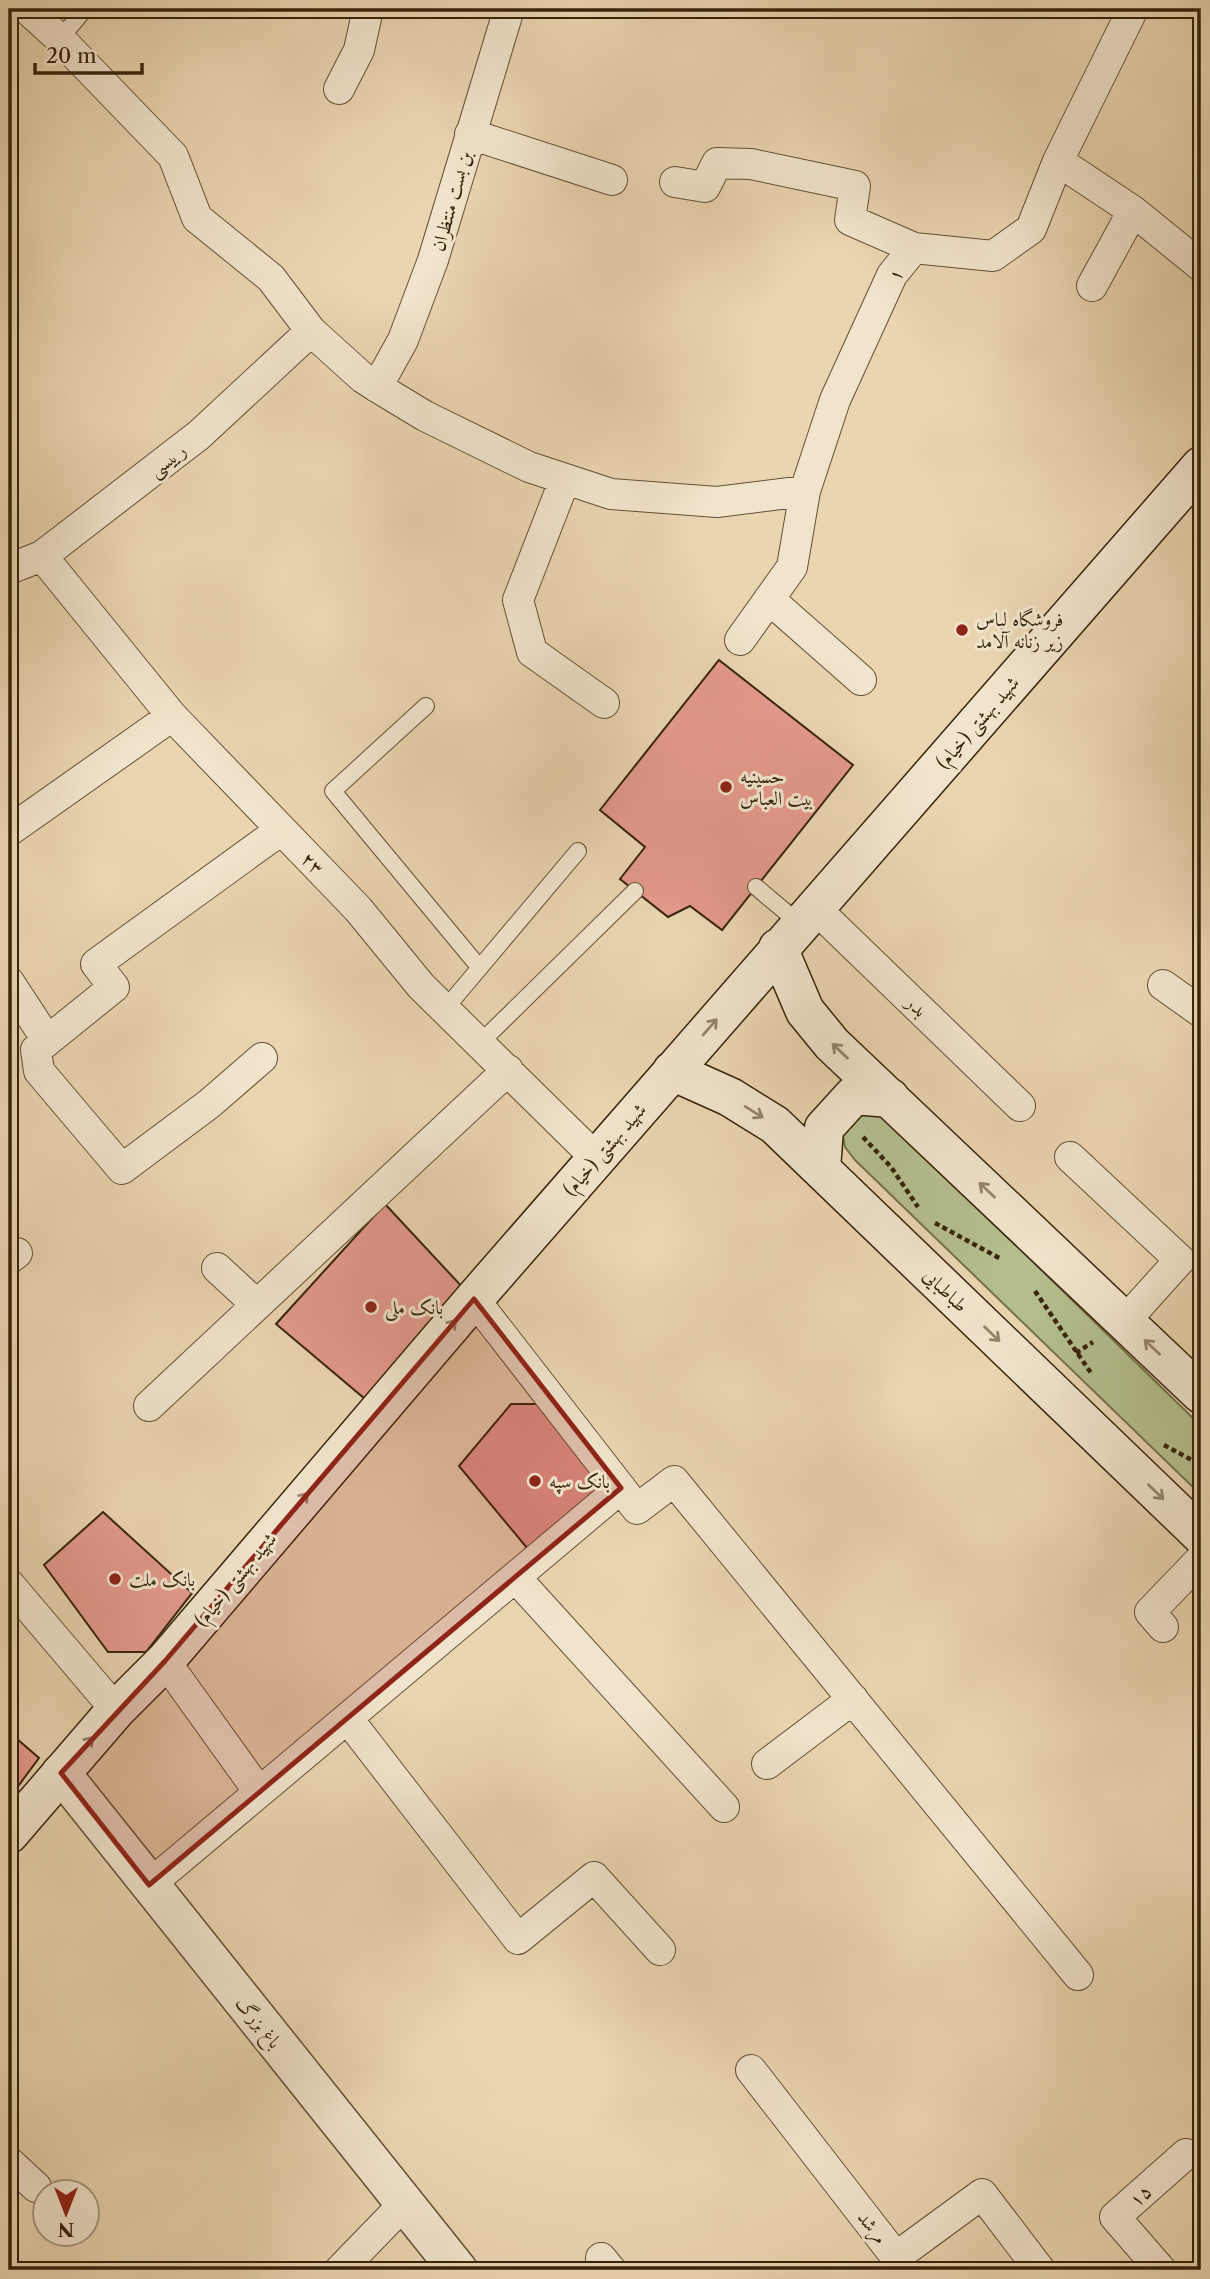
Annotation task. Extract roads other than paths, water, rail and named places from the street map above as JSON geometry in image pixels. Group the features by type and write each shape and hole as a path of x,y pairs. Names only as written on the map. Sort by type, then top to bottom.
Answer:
{"main road":[{"name":"شهید بهشتی (خیام)","path":"9,1834 116,1710 165,1661 596,1158 1201,466"},
{"path":"798,926 805,1011 832,1044 1201,1394"},
{"name":"طباطبایی","path":"672,1071 730,1097 775,1125 1201,1535"},
{"path":"821,1169 824,1128 854,1095 890,1098"},
{"name":"باغ بزرگ","path":"61,1773 458,2270"}],"street":[{"path":"27,9 60,39 173,156 197,218 271,278 311,331 363,378 377,387 425,416 529,467 611,494 717,502 805,491"},
{"path":"340,89 359,50 368,9"},
{"name":"بن بست منتظران","path":"377,387 404,340 433,260 509,9"},
{"name":"۱","path":"740,640 792,567 805,491 835,400 892,275 914,248 993,256 1031,229 1058,161 1133,9"},
{"path":"470,134 612,180"},
{"path":"1058,161 1132,211 1201,266"},
{"path":"675,182 705,187 718,163 751,164 855,186 849,220 914,248"},
{"path":"1092,286 1132,211"},
{"name":"رییسی","path":"9,569 42,556 199,435 311,331"},
{"path":"565,479 518,600 532,652 604,702"},
{"name":"۲۳","path":"42,556 172,716 358,909 421,986 596,1158"},
{"path":"769,599 861,680"},
{"path":"9,831 172,716"},
{"path":"262,1058 209,1104 122,1169 39,1071 36,1049 114,987 96,964 281,830"},
{"name":"بدر","path":"798,926 1020,1106"},
{"path":"9,982 47,1040"},
{"path":"1163,985 1201,1012"},
{"path":"149,1406 508,1070"},
{"path":"1070,1157 1180,1260 1125,1321"},
{"path":"217,1268 257,1305"},
{"path":"474,1299 637,1509 674,1481 1078,1975"},
{"path":"149,1885 621,1488"},
{"path":"1164,1627 1150,1612 1201,1559"},
{"path":"516,1578 724,1807"},
{"path":"9,1584 116,1710"},
{"path":"165,1661 259,1793"},
{"path":"767,1764 853,1699"},
{"path":"348,1718 518,1939 594,1877 660,1950"},
{"name":"مرشد","path":"751,2070 896,2257 982,2194 1040,2270"},
{"name":"۱۵","path":"1161,2270 1115,2217 1186,2154"},
{"path":"9,2162 32,2183"},
{"path":"341,2270 404,2204"}],"lane":[{"path":"60,39 85,9"},
{"path":"426,706 333,791 479,967"},
{"path":"445,1009 578,851"},
{"path":"755,887 798,926"},
{"path":"480,1043 635,891"}],"place":[{"name":"فروشگاه لباس زیر زنانه آلامد","path":"962,630"},
{"name":"حسینیه بیت العباس","path":"726,787"},
{"name":"بانک ملی","path":"371,1307"},
{"name":"بانک سپه","path":"535,1481"},
{"name":"بانک ملت","path":"115,1579"}]}
